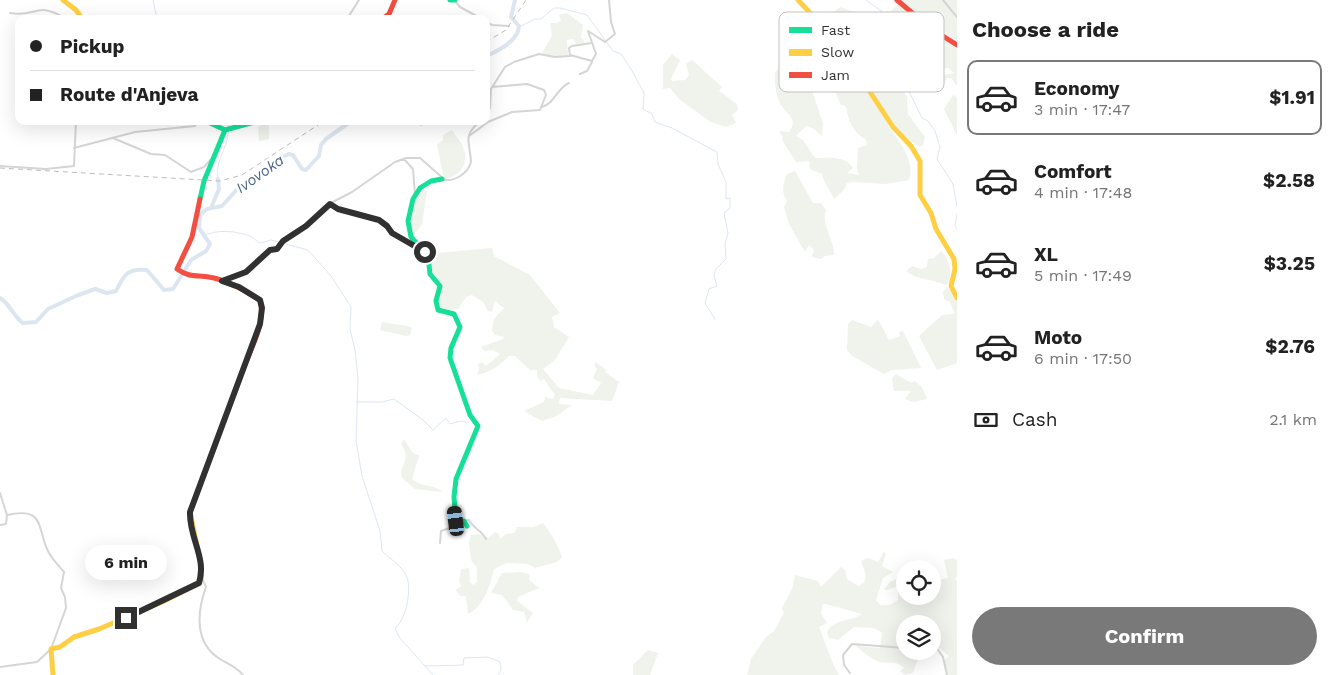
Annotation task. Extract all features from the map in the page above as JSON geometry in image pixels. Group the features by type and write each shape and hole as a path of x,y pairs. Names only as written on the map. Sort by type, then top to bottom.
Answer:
{"street":[{"path":"63,0 79,15"},
{"path":"350,15 360,0"},
{"path":"388,15 395,0"},
{"path":"450,0 455,0 460,7 475,15"},
{"path":"580,74 587,72 596,54 591,43 589,31 606,41 615,34 611,22 609,0"},
{"path":"798,0 809,12"},
{"path":"897,0 911,12"},
{"path":"943,0 957,18"},
{"path":"10,13 40,5"},
{"path":"50,6 61,15"},
{"path":"490,24 508,26"},
{"path":"944,37 957,45"},
{"path":"570,55 569,48 572,46 591,43"},
{"path":"490,108 492,87 498,75 514,62 539,54 555,57 570,55 594,60"},
{"path":"490,121 512,112 537,111 548,105 561,87 569,83"},
{"path":"492,87 527,84 536,87 546,92 542,107"},
{"path":"870,92 893,127 911,146 920,160 920,194 931,213 936,229 954,259 955,269 951,286 957,298"},
{"path":"0,166 68,168 74,166 76,125"},
{"path":"74,148 135,132 196,125"},
{"path":"216,125 226,129 242,125"},
{"path":"440,543 441,531 455,526 454,494 458,472 468,454 478,426 470,415 450,358 451,348 460,327 454,314 441,312 436,307 440,286 430,274 429,261 424,251 411,237 408,228 410,210 416,195 428,182 442,179 452,180 464,174 470,166 468,138 471,129 476,125"},
{"path":"468,138 484,125"},
{"path":"0,667 37,662 51,649 60,647 74,637 99,629 164,601 199,583 203,569 189,527 190,512 260,324 262,308 260,300 239,287 199,274 187,276 177,269 192,237 204,181 226,129"},
{"path":"113,138 151,154 165,155 191,172 204,167 217,150"},
{"path":"222,281 246,272 266,254 306,226 330,204 352,192 395,162 403,159 420,158 442,179"},
{"path":"403,159 413,169 416,195"},
{"path":"330,204 338,209 379,220 392,233 424,251"},
{"path":"0,492 7,515 6,524 0,525"},
{"path":"7,515 32,514 38,520 48,552 64,572 62,588 66,597 66,608 51,649 52,675"},
{"path":"456,521 466,523 469,520 471,525 481,530 486,539"},
{"path":"201,576 206,587 199,619 201,635 207,646 218,658 243,675"},
{"path":"850,673 844,665 843,654 852,644 896,647"},
{"path":"941,654 947,675"}],"shaded area":[{"path":"892,0 957,0 957,86 951,78 947,78 944,82 944,75 954,73 948,68 944,68 944,12 892,12 897,5"},
{"path":"840,7 854,12 835,12"},
{"path":"567,13 583,25 581,37 585,42 576,44 573,39 567,40 568,56 550,56 542,53 552,36 550,23 561,21 559,15"},
{"path":"672,54 680,60 671,79 672,81 685,80 689,75 686,64 692,60 722,87 719,91 737,104 738,110 732,115 736,123 726,127 711,122 680,100 670,88 663,89 663,65"},
{"path":"779,69 779,92 812,92 823,123 822,136 814,129 806,126 796,136 803,140 815,158 841,159 853,168 847,173 859,175 857,169 858,148 867,145 866,140 852,126 846,106 841,105 835,92 904,92 907,97 908,114 925,137 923,145 919,147 887,123 908,157 910,165 909,180 886,184 847,183 844,190 834,199 822,174 810,169 809,161 796,162 782,140 783,137 779,131 789,132 793,123 778,98 775,72"},
{"path":"953,95 957,97 957,136 944,109"},
{"path":"269,125 269,139 259,141 258,127"},
{"path":"452,130 464,149 465,161 463,167 456,175 444,179 437,145 443,140 443,135"},
{"path":"795,171 813,203 821,203 826,210 825,222 834,255 825,256 821,259 812,257 814,250 809,245 805,252 789,224 784,207 787,201 783,188 787,174"},
{"path":"424,189 427,191 422,225 414,235 416,239 428,242 437,253 492,248 494,256 530,275 560,313 552,317 554,327 569,337 555,360 543,369 559,388 593,395 601,383 593,378 597,369 594,365 596,362 606,370 605,372 619,382 612,401 560,398 559,404 572,405 556,416 542,421 524,411 544,402 545,397 553,399 555,395 544,379 540,381 537,376 537,370 530,370 515,356 509,356 494,368 477,375 479,370 478,364 482,362 486,366 500,354 493,350 484,351 481,347 503,339 504,337 495,335 492,330 494,319 504,308 495,301 492,312 488,311 483,302 472,295 466,297 458,309 442,310 440,304 440,283 430,266 425,252 411,241 413,208"},
{"path":"941,251 950,269 949,283 946,285 915,276 906,271 912,266 921,269 927,267 928,259 934,258"},
{"path":"947,287 957,297 957,363 937,370 919,336 942,315 955,314 950,302 944,299 943,292"},
{"path":"878,319 889,340 900,336 899,332 903,331 921,368 892,370 884,374 852,356 847,350 848,324 852,320 871,327"},
{"path":"382,322 412,327 410,335 406,336 380,330"},
{"path":"896,374 911,383 915,381 922,387 927,399 914,402 905,399 911,391 894,391 892,378"},
{"path":"404,439 412,452 419,456 412,479 415,482 443,492 415,489 402,478 402,468 406,458 401,444"},
{"path":"543,523 554,539 562,557 557,562 535,568 528,564 506,563 494,569 483,600 479,606 468,614 466,596 460,596 456,590 461,586 459,581 461,569 469,568 470,583 474,585 477,582 477,568 471,560 469,542 471,535 479,534 488,538 495,532 499,534 500,539 506,534 514,533 517,527 534,527"},
{"path":"884,551 886,554 882,566 893,572 883,578 876,600 880,605 890,605 896,601 896,605 941,605 941,579 948,578 944,560 953,558 957,560 957,577 955,578 957,582 957,675 947,675 944,661 949,656 941,650 941,615 896,615 896,660 918,660 913,673 905,675 900,671 904,668 901,665 877,661 854,644 880,648 882,633 874,628 854,627 838,640 829,638 827,632 838,622 862,614 823,604 821,613 827,623 819,627 839,675 747,675 751,659 766,637 774,631 784,613 782,608 792,589 795,575 818,581 821,587 841,567 845,570 847,579 858,586 864,583 866,575 861,561 868,558 878,562"},
{"path":"521,572 530,575 529,580 539,588 518,597 517,601 533,613 527,622 524,612 513,610 502,595 491,593 502,573"},
{"path":"896,579 896,587 887,590 884,589 890,582"},
{"path":"648,650 658,653 650,675 633,675 633,665"}],"waterway":[{"path":"153,0 156,15"},
{"name":"Ivovoka","path":"490,54 507,45 518,31 519,26 511,17 515,0"},
{"path":"866,0 883,12"},
{"path":"519,27 535,19 541,19 554,8 587,15 613,51 621,54 631,69 644,93 643,109 652,114 655,122 672,128 717,152 718,164 726,182 726,199 730,198 730,208 724,213 728,233 725,244 726,259 716,269 714,275 717,286 709,289 705,303 715,319"},
{"path":"909,92 922,118 928,121 935,131 940,147 937,159 953,184 957,207"},
{"path":"218,179 218,164 228,138 228,125"},
{"name":"Ivovoka","path":"0,298 23,323 36,322 48,309 95,289 107,293 116,291 124,277 135,270 147,270 164,290 173,289 191,260 206,251 210,244 199,228 200,215 207,209 222,206 241,185 261,176 278,159 289,154 293,155 302,169 306,170 319,156 321,145 326,139 346,125"},
{"path":"211,208 219,189 218,179"},
{"path":"957,214 955,226 957,229"},
{"path":"204,236 214,232 231,232 249,236 260,243 271,240 308,250 331,276 351,307 350,329 355,350 358,379 356,441 362,476 380,531 382,551 403,570 408,585 409,593 406,610 395,628 399,637 433,675"},
{"path":"356,402 382,402 394,399 423,420 433,430 446,418 450,424 461,421 469,423"},
{"path":"425,666 463,665 464,658 488,657 500,662 501,670 498,675"}],"railway":[{"path":"490,40 506,30 526,0"},
{"path":"0,168 220,181 242,175 318,125"}],"traffic: fast":[{"path":"450,0 455,0"},
{"path":"214,125 225,130 243,125"},
{"path":"200,199 204,181 225,130"},
{"path":"442,179 431,181 420,188 413,199 408,221 411,237 428,256 430,274 440,286 436,301 438,310 454,314 460,327 451,348 450,358 470,415 478,426 456,479 454,497 456,521 464,521 467,526"}],"traffic: slow":[{"path":"63,0 79,15"},
{"path":"798,0 809,12"},
{"path":"870,92 893,127 911,146 920,161 920,195 931,213 936,229 954,259 955,269 951,286 957,298"},
{"path":"53,675 51,649 60,647 74,637 99,629 164,601 199,583 201,565 190,512 244,367"}],"traffic: jam":[{"path":"388,15 395,0"},
{"path":"897,0 911,12"},
{"path":"944,37 957,45"},
{"path":"200,199 192,237 177,269 191,275 214,278 226,282 260,300 260,325 244,367"}],"route":[{"path":"126,618 199,583 203,569 189,527 190,512 260,324 262,308 260,300 239,287 222,281 246,272 270,250 277,249 283,241 306,226 330,204 338,209 379,220 392,233 409,241 425,252"}]}
